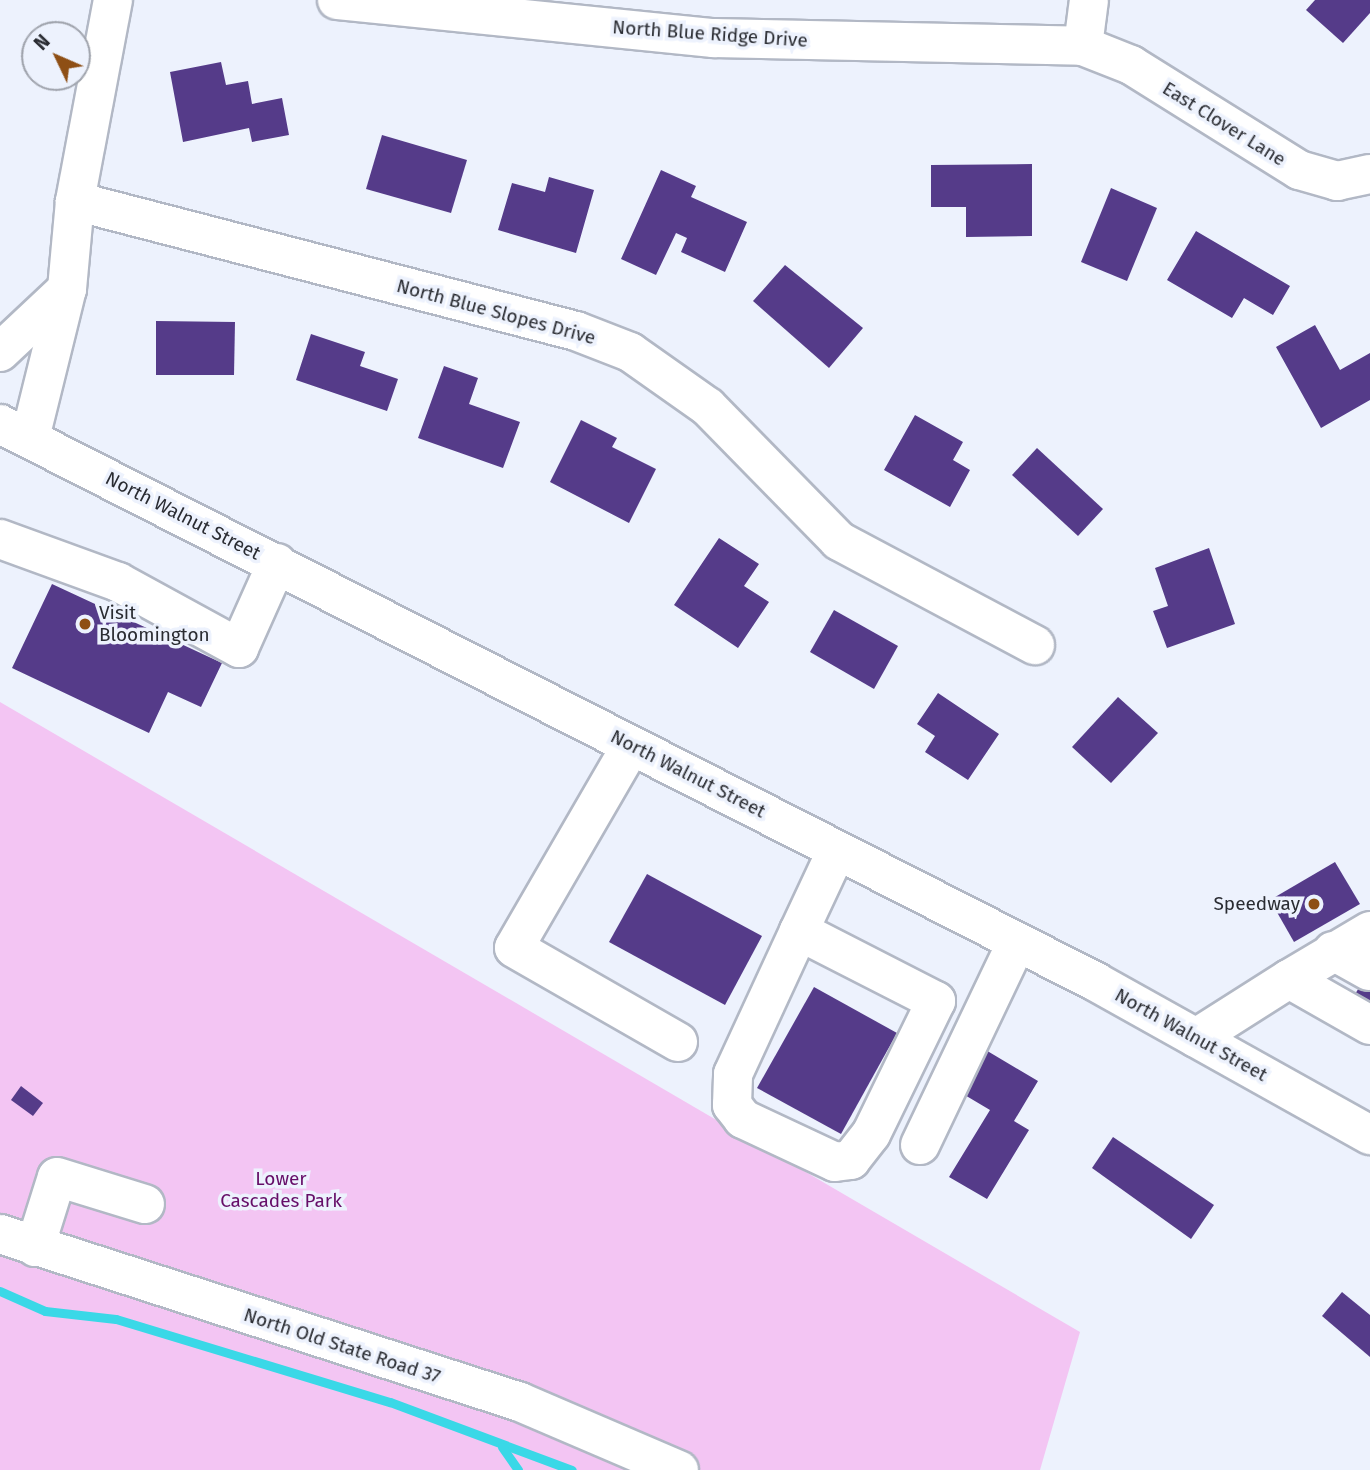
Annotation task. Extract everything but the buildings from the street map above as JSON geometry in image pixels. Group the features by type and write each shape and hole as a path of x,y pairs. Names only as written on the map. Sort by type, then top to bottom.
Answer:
{"street":[{"path":"15,431 67,289 75,201 113,0"},
{"name":"North Blue Ridge Drive","path":"337,0 714,38 1083,46"},
{"path":"1083,46 1089,0"},
{"name":"East Clover Lane","path":"1083,46 1131,65 1299,170 1337,181 1370,174"},
{"name":"North Blue Slopes Drive","path":"75,201 576,331 630,352 708,407 839,541 1035,645"},
{"path":"0,352 67,289"},
{"name":"North Walnut Street","path":"15,431 1017,942 1370,1135"},
{"path":"0,539 118,582 240,648 277,563"},
{"path":"632,746 513,948 678,1042"},
{"path":"799,931 936,1001 872,1134 851,1160 835,1162 743,1119 732,1105 733,1074 799,931 837,850"},
{"path":"1196,1038 1333,951 1370,931"},
{"path":"920,1145 1017,942"},
{"path":"1333,951 1368,971"},
{"path":"1289,979 1370,1025"},
{"path":"18,1241 57,1177 145,1204"},
{"name":"North Old State Road 37","path":"18,1241 520,1402 679,1470"}],"green space":[{"name":"Lower Cascades Park","path":"0,702 1080,1332 1040,1470 0,1470"}],"waterway":[{"path":"0,1291 45,1311 116,1319 390,1402 572,1470"},
{"path":"502,1447 518,1470"}],"place":[{"name":"Visit Bloomington","path":"85,624"},
{"name":"Speedway","path":"1314,904"}]}
